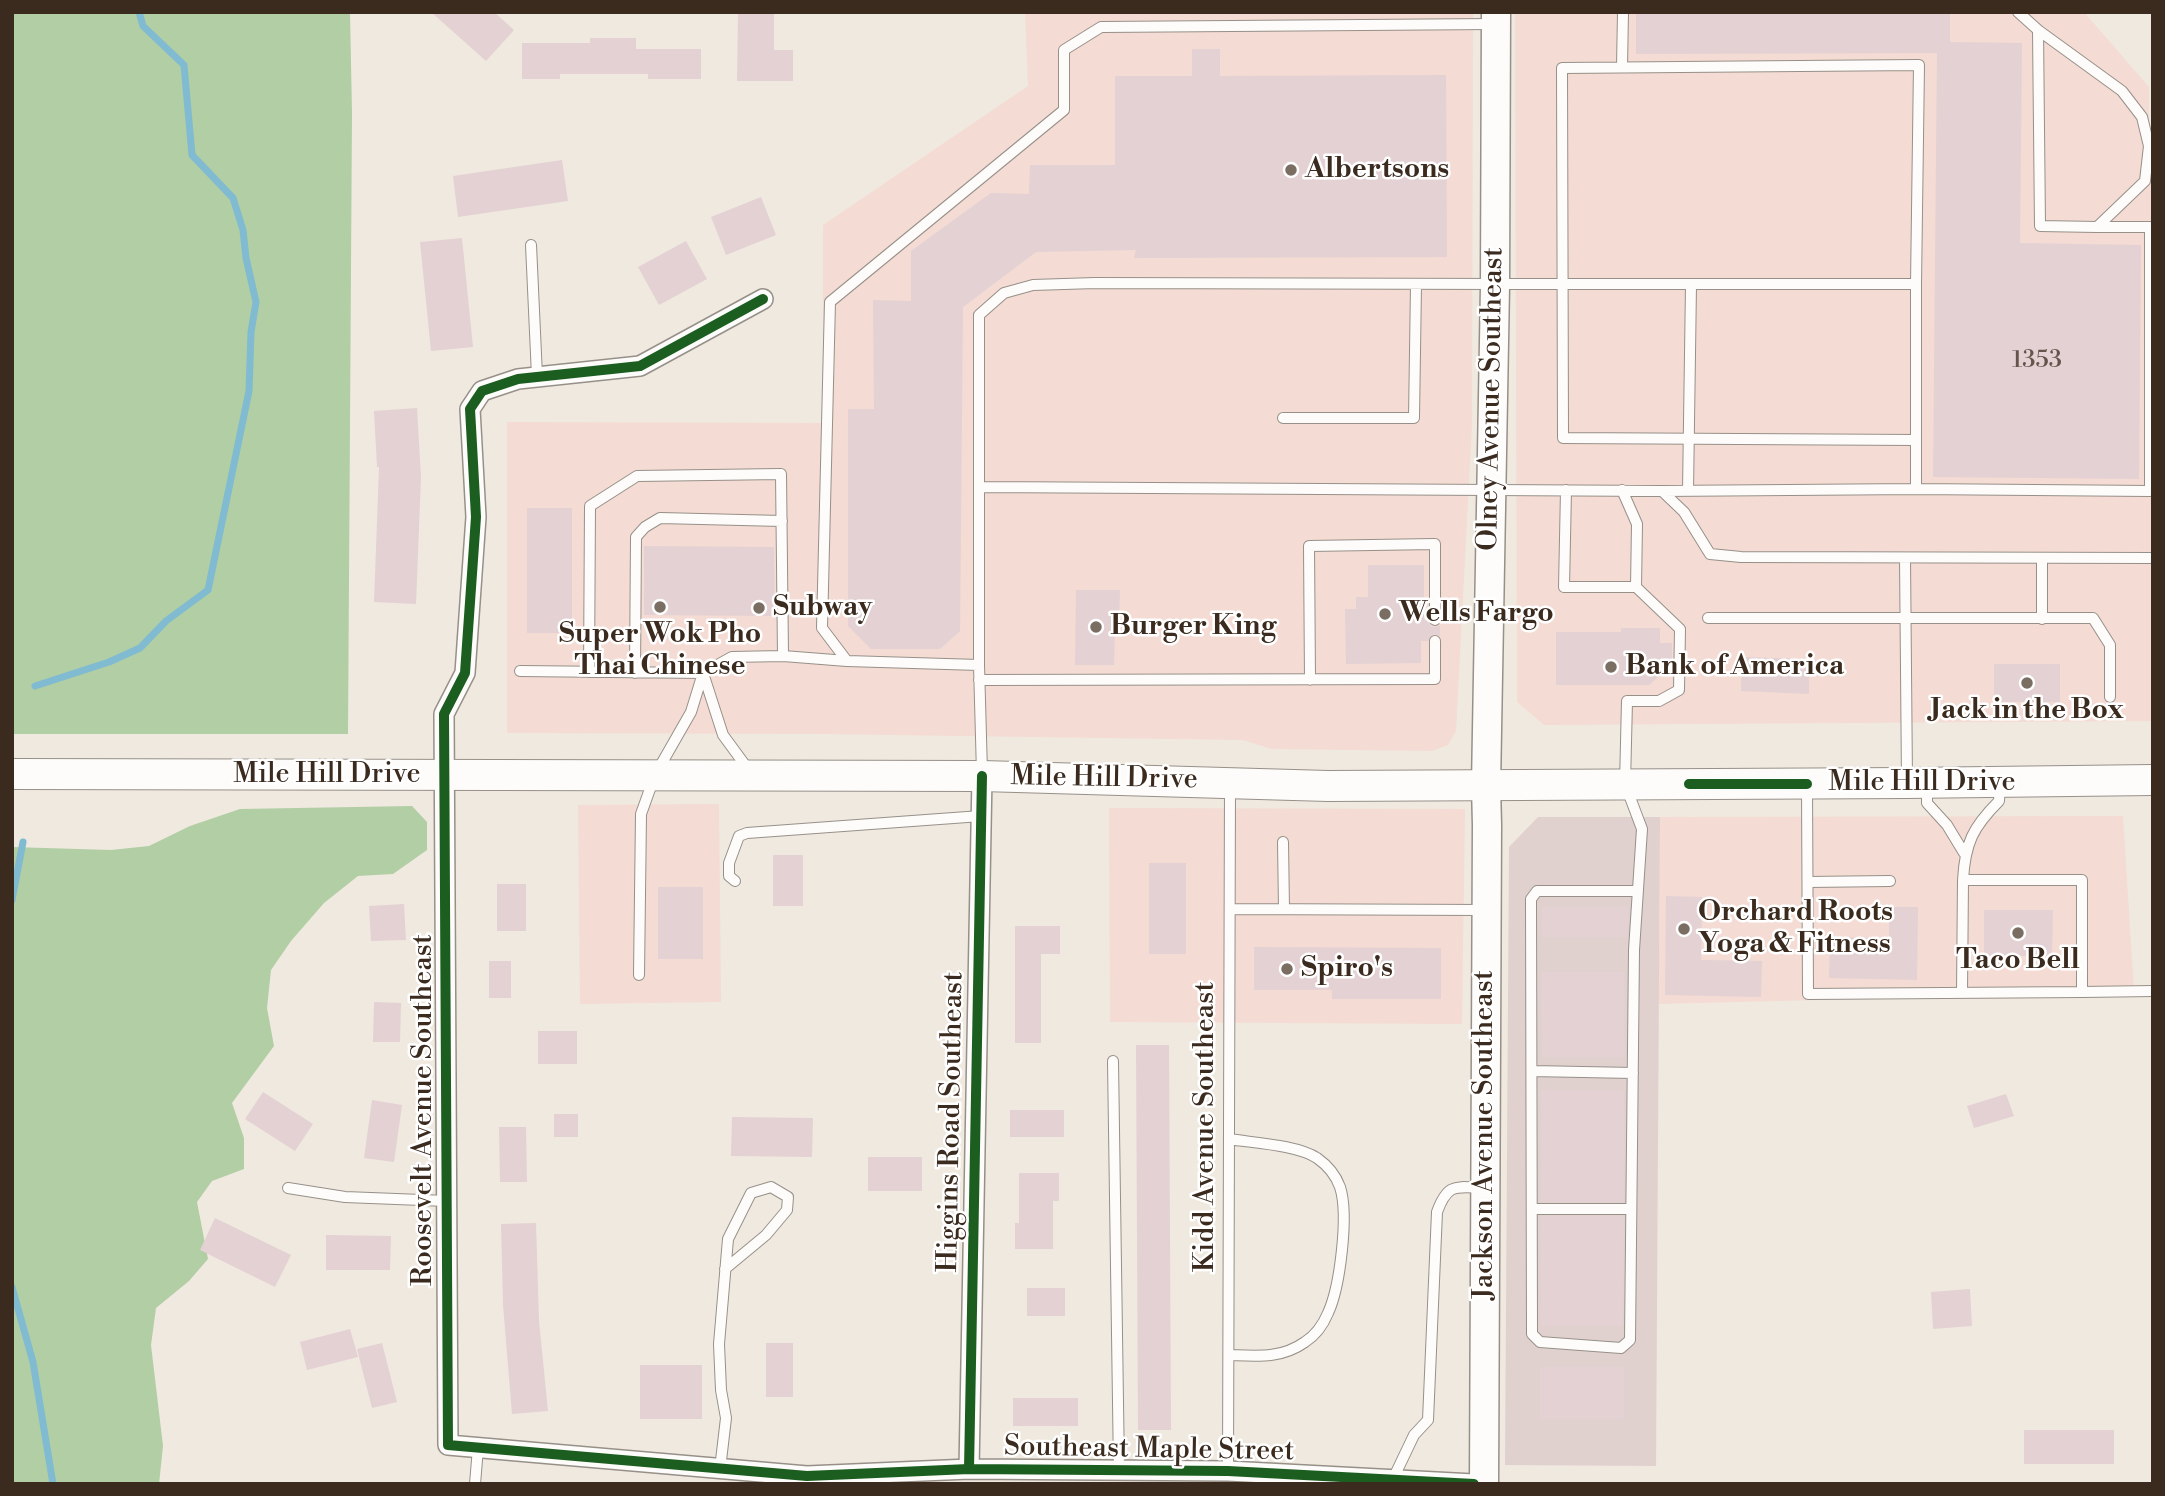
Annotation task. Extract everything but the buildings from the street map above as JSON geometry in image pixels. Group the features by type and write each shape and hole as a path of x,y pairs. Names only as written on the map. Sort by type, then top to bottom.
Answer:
{"main road":[{"name":"Olney Avenue Southeast","path":"1486,786 1495,286 1495,18"},
{"name":"Mile Hill Drive","path":"12,774 982,776 1328,786 2000,783 2153,779"},
{"name":"Jackson Avenue Southeast","path":"1484,1484 1486,786"}],"street":[{"name":"Roosevelt Avenue Southeast","path":"448,1445 444,714 465,673 476,517 470,409 482,391 517,379 640,366 763,299"},
{"name":"Higgins Road Southeast","path":"969,1469 982,776"},
{"name":"Southeast Maple Street","path":"448,1445 720,1469 807,1480 969,1469 1228,1471 1474,1484"}],"lane":[{"path":"1622,67 1623,12"},
{"path":"2018,12 2038,30 2122,91 2142,117 2149,146 2145,181 2097,227"},
{"path":"847,661 822,628 830,302 1064,110 1064,50 1101,27 1495,18"},
{"path":"980,487 2150,491 2150,227 2040,226 2038,30"},
{"path":"1916,440 1563,438 1562,68 1919,65 1916,489"},
{"path":"531,245 537,376"},
{"path":"982,776 979,680 979,315 1004,293 1033,285 1095,283 1495,286 1916,284"},
{"path":"1283,418 1414,418 1416,285"},
{"path":"1688,491 1690,285"},
{"path":"589,672 590,506 637,476 781,474 783,656"},
{"path":"1566,490 1564,587 1636,587 1680,629 1679,690 1660,701 1627,701 1625,785 1642,829 1638,891 1634,950 1630,1340 1621,1348 1540,1342 1532,1334 1531,899 1537,891 1638,891"},
{"path":"1622,491 1636,524 1636,587"},
{"path":"1662,491 1684,512 1710,554 1741,557 2153,558"},
{"path":"635,673 636,537 645,527 660,518 782,521"},
{"path":"1310,680 1309,546 1435,544 1435,620"},
{"path":"1905,558 1906,619 1917,783 1927,803 1947,825 1964,853"},
{"path":"2042,558 2042,619"},
{"path":"1708,618 2093,618 2110,645 2110,697"},
{"path":"979,680 1435,679 1435,641"},
{"path":"520,671 703,673 732,657 783,656 979,665"},
{"path":"639,975 641,814 655,775 691,712 703,673"},
{"path":"703,673 723,734 753,775"},
{"name":"Kidd Avenue Southeast","path":"1228,1471 1230,783"},
{"path":"1962,993 1964,853 1981,818 1999,800 2000,783"},
{"path":"1807,784 1808,994 2153,991"},
{"path":"735,881 729,876 729,863 739,836 747,832 981,816"},
{"path":"1283,842 1284,909"},
{"path":"1963,880 2082,880 2082,992"},
{"path":"1808,882 1890,881"},
{"path":"1230,909 1487,910"},
{"path":"1113,1061 1119,1470"},
{"path":"1532,1071 1633,1073"},
{"path":"1229,1139 1300,1151 1316,1157 1330,1169 1340,1188 1345,1226 1330,1310 1321,1327 1307,1341 1286,1353 1265,1356 1229,1355"},
{"path":"720,1469 726,1418 721,1390 719,1344 728,1239 751,1193 771,1187 788,1197 787,1210 773,1227 726,1269"},
{"path":"1393,1479 1414,1435 1428,1420 1437,1212 1443,1195 1456,1187 1485,1188"},
{"path":"288,1188 345,1197 447,1202"},
{"path":"1532,1209 1632,1209"},
{"path":"475,1484 478,1448"}],"shaded area":[{"path":"1025,12 1473,12 1472,424 1456,731 1448,745 1432,751 1272,749 1243,740 507,733 507,422 823,423 823,225 1028,86"},
{"path":"1515,12 2084,12 2149,87 2149,173 2153,174 2153,721 1544,725 1517,702"},
{"path":"719,804 721,1002 580,1004 578,805"},
{"path":"1109,808 1465,809 1462,1024 1110,1022"},
{"path":"2123,816 2134,992 1659,1004 1660,817"},
{"path":"1538,817 1660,817 1656,1466 1505,1465 1509,847"}],"green space":[{"path":"12,12 350,12 352,113 348,734 12,734"},
{"path":"412,806 427,822 427,850 393,874 358,876 324,903 291,941 271,970 267,1008 274,1046 232,1103 244,1138 244,1169 212,1181 197,1202 208,1259 189,1281 156,1308 151,1345 163,1446 159,1484 12,1484 12,847 111,850 149,846 190,826 240,809"}],"waterway":[{"path":"35,686 109,662 140,648 166,621 208,590 249,391 251,332 256,302 243,230 233,198 192,155 184,65 143,26 139,12"},
{"path":"12,900 23,842"},
{"path":"12,1287 33,1362 53,1484"}],"cycle path":[{"path":"763,299 640,366 518,379 482,391 470,409 476,517 465,673 444,714 448,1445 807,1476 969,1469 1228,1471 1474,1484"},
{"path":"969,1469 982,776"},
{"path":"1689,784 1807,784"}],"place":[{"name":"Albertsons","path":"1291,170"},
{"name":"Super Wok Pho Thai Chinese","path":"660,607"},
{"name":"Subway","path":"759,608"},
{"name":"Wells Fargo","path":"1385,614"},
{"name":"Burger King","path":"1096,627"},
{"name":"Bank of America","path":"1611,667"},
{"name":"Jack in the Box","path":"2027,683"},
{"name":"Orchard Roots Yoga & Fitness","path":"1684,929"},
{"name":"Taco Bell","path":"2018,933"},
{"name":"Spiro's","path":"1287,969"}]}
